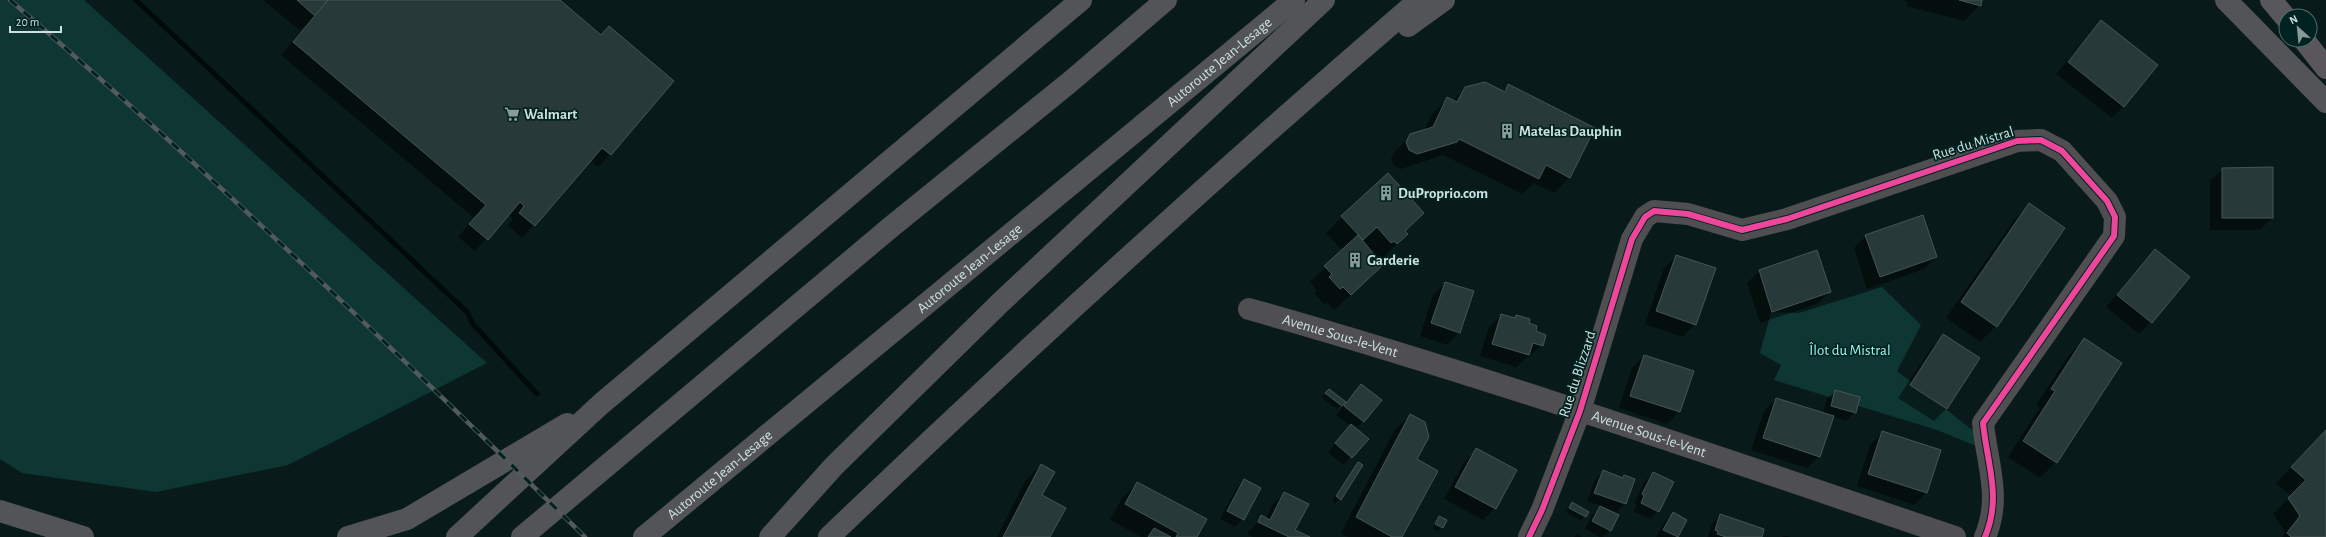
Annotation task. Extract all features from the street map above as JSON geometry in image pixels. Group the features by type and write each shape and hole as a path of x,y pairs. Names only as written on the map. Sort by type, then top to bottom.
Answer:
{"highway":[{"path":"457,537 601,404 1081,0"},
{"path":"522,537 891,227 1070,82 1166,0"},
{"name":"Autoroute Jean-Lesage","path":"644,537 1294,0"},
{"path":"770,537 834,466 1000,303 1324,0"},
{"path":"829,537 971,404 1292,110 1419,0"},
{"path":"1292,110 1444,0"},
{"path":"2226,0 2326,102"},
{"path":"348,537 407,519 445,498 512,455 601,404"},
{"path":"849,537 971,404"},
{"path":"0,511 83,537"}],"main road":[{"path":"2271,0 2278,8"},
{"path":"2310,48 2326,68"}],"street":[{"name":"Rue du Mistral","path":"1645,217 1654,211 1666,211 1688,214 1742,230 1787,219 2016,141 2040,140 2062,151 2107,201 2115,217 2114,236 1983,423 1995,497 1992,521 1985,537"},
{"name":"Rue du Blizzard","path":"1528,537 1542,510 1580,411 1632,239 1645,217"},
{"name":"Avenue Sous-le-Vent","path":"1249,309 1362,341 1580,411 1955,537"}],"green space":[{"path":"0,0 84,0 487,363 288,465 156,492 22,473 0,459"},
{"name":"Îlot du Mistral","path":"1882,287 1921,325 1897,371 1985,440 1986,450 1937,430 1774,380 1781,365 1760,353 1771,312 1799,313"}],"building":[{"path":"297,0 328,0 315,16"},
{"name":"Walmart","path":"328,0 560,0 601,35 609,26 674,81 611,155 602,148 535,226 519,213 524,206 520,202 488,240 469,224 486,205 293,42"},
{"path":"1959,0 1982,0 1981,6"},
{"path":"2101,20 2158,65 2124,107 2068,62"},
{"name":"Matelas Dauphin","path":"1485,82 1505,92 1508,84 1595,128 1570,178 1546,165 1539,179 1459,139 1457,142 1417,154 1409,150 1406,142 1410,134 1433,127 1447,97 1457,102 1465,87"},
{"path":"2273,167 2273,218 2222,218 2222,168"},
{"name":"DuProprio.com","path":"1388,173 1424,213 1405,231 1408,234 1397,244 1394,241 1391,243 1377,227 1363,240 1341,216"},
{"path":"2029,203 2065,228 1997,327 1961,302"},
{"path":"1923,215 1937,257 1880,277 1865,235"},
{"name":"Garderie","path":"1358,235 1383,265 1351,295 1343,287 1340,289 1329,277 1332,274 1324,266"},
{"path":"2155,249 2190,277 2152,323 2117,295"},
{"path":"1817,250 1831,292 1772,312 1759,270"},
{"path":"1676,255 1716,268 1696,325 1656,311"},
{"path":"1445,282 1474,291 1460,333 1431,323"},
{"path":"1501,314 1515,318 1516,315 1530,319 1529,323 1537,326 1536,331 1546,335 1543,346 1533,343 1529,355 1492,344"},
{"path":"1943,334 1980,358 1947,409 1910,385"},
{"path":"2084,338 2122,363 2057,463 2023,441 2055,391 2051,389"},
{"path":"1644,355 1694,371 1680,412 1630,396"},
{"path":"1361,384 1382,400 1364,422 1344,406"},
{"path":"1329,389 1346,402 1342,406 1325,393"},
{"path":"1835,390 1860,397 1856,413 1831,406"},
{"path":"1776,398 1834,416 1820,457 1763,438"},
{"path":"1410,414 1425,422 1429,437 1417,459 1438,471 1402,537 1392,537 1356,517"},
{"path":"1351,424 1369,439 1352,458 1335,443"},
{"path":"2326,430 2326,537 2291,537 2287,533 2300,516 2288,498 2306,480 2291,467"},
{"path":"1882,431 1941,450 1927,493 1868,474"},
{"path":"1476,448 1517,470 1496,509 1455,487"},
{"path":"1358,462 1363,465 1341,500 1336,496"},
{"path":"1041,464 1055,472 1042,495 1066,508 1050,537 1003,537"},
{"path":"1603,470 1623,478 1624,475 1635,479 1626,504 1594,493"},
{"path":"1653,472 1674,482 1659,512 1641,503 1644,496 1642,494"},
{"path":"1244,479 1261,488 1244,520 1227,511"},
{"path":"1137,482 1207,519 1197,537 1176,537 1178,533 1125,504"},
{"path":"1284,492 1309,504 1295,530 1310,537 1289,537 1258,522 1261,515 1270,520"},
{"path":"1572,502 1589,512 1586,517 1569,508"},
{"path":"1600,506 1619,515 1611,531 1592,521"},
{"path":"1673,512 1687,520 1678,537 1663,530"},
{"path":"1720,514 1764,529 1762,537 1726,537 1717,534 1718,531 1715,530"},
{"path":"1439,516 1447,520 1443,528 1435,524"},
{"path":"1154,528 1171,537 1148,537"}],"waterway":[{"path":"136,0 467,312 473,324 537,394"}],"railway":[{"path":"10,0 158,130 302,264 585,537"}],"cycle path":[{"path":"1529,537 1542,510 1580,411 1632,239 1645,217 1654,211 1688,214 1742,230 1787,219 2017,141 2041,140 2062,151 2107,201 2115,217 2114,236 1983,423 1993,494 1990,522 1985,537"}],"place":[{"name":"Walmart","path":"512,114"},
{"name":"Matelas Dauphin","path":"1507,131"},
{"name":"DuProprio.com","path":"1386,193"},
{"name":"Garderie","path":"1355,260"}]}
